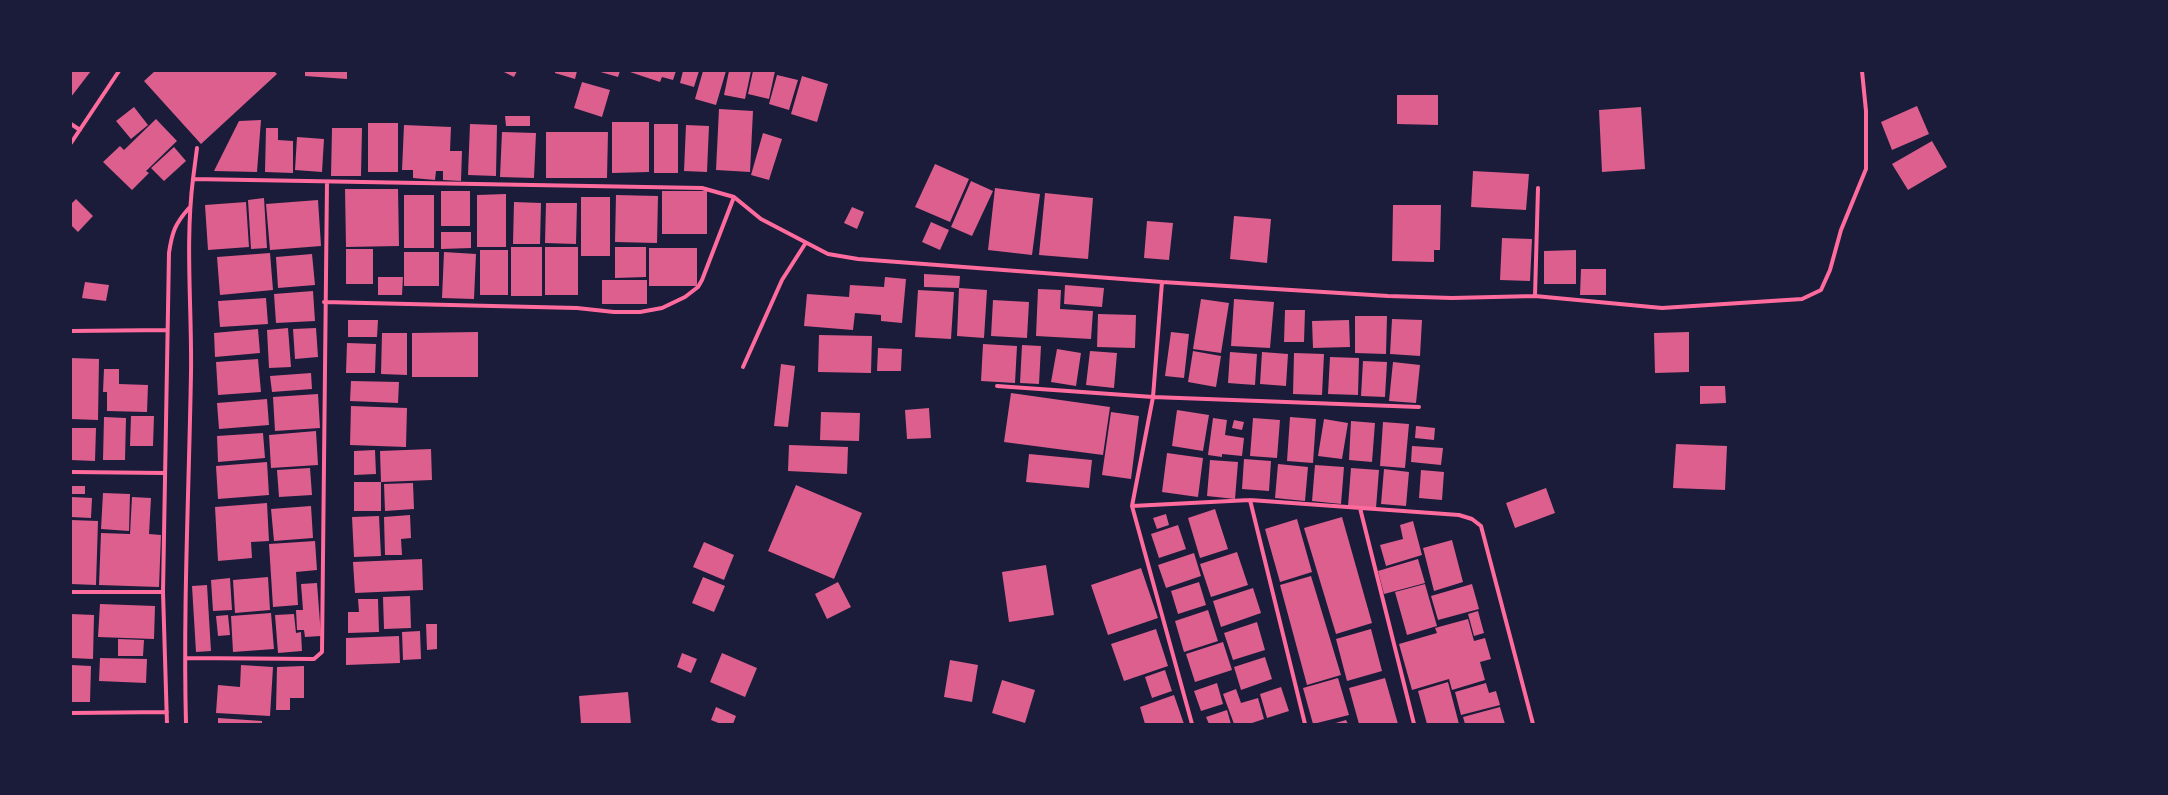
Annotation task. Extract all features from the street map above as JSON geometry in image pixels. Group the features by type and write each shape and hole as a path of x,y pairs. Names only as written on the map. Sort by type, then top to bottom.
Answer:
{"street":[{"path":"71,143 119,71"},
{"path":"193,179 702,188 734,197 761,219 805,244 828,254 858,259 1162,282 1388,296 1452,298 1535,296 1662,308 1802,299 1821,290 1830,270 1841,230 1866,169 1866,111 1862,71"},
{"path":"71,124 80,130"},
{"path":"186,724 186,594 192,332 189,207 197,148"},
{"path":"186,658 314,659 322,652 324,302 327,182"},
{"path":"1535,296 1538,188"},
{"path":"324,302 577,308 614,312 640,312 662,308 685,297 698,287 734,197"},
{"path":"166,724 167,712 163,592 168,253 176,222 189,207"},
{"path":"743,367 782,280 805,244"},
{"path":"1162,282 1152,397 1132,506 1192,724"},
{"path":"71,331 166,330"},
{"path":"997,386 1152,397 1419,407"},
{"path":"71,472 164,473"},
{"path":"1132,506 1250,500 1459,515 1472,519 1481,526 1533,724"},
{"path":"1250,500 1305,724"},
{"path":"1360,508 1414,724"},
{"path":"71,592 163,592"},
{"path":"71,713 167,712"}],"building":[{"path":"71,71 91,71 71,97"},
{"path":"155,71 274,71 277,74 201,144 144,81"},
{"path":"305,71 347,71 347,79 305,76"},
{"path":"502,71 517,71 514,77"},
{"path":"555,71 577,71 575,79 555,73"},
{"path":"597,71 620,71 618,77"},
{"path":"627,71 676,71 673,80 662,77 660,82"},
{"path":"683,71 699,71 694,87 680,83"},
{"path":"703,71 726,71 716,105 695,99"},
{"path":"729,71 751,71 745,99 724,95"},
{"path":"753,71 775,71 769,99 748,94"},
{"path":"777,75 798,80 789,110 769,104"},
{"path":"802,76 828,84 817,122 791,114"},
{"path":"582,82 610,90 602,117 574,108"},
{"path":"1397,95 1438,95 1438,125 1397,124"},
{"path":"1917,106 1929,134 1892,150 1881,122"},
{"path":"134,107 148,125 131,139 116,121"},
{"path":"1641,107 1645,169 1602,172 1599,110"},
{"path":"719,109 753,111 750,172 716,170"},
{"path":"505,116 530,116 530,126 506,126"},
{"path":"156,119 177,141 146,171 149,173 132,190 103,162 120,146 124,150"},
{"path":"261,120 257,172 214,171 239,121"},
{"path":"612,122 649,122 649,172 612,173"},
{"path":"368,123 398,123 398,172 368,172"},
{"path":"470,124 497,125 496,176 468,175"},
{"path":"654,124 678,124 678,173 654,173"},
{"path":"404,125 451,127 450,151 462,151 461,181 443,180 443,171 436,171 435,180 413,178 413,170 402,170"},
{"path":"686,125 709,126 707,172 684,171"},
{"path":"266,128 278,128 278,140 293,141 293,173 265,172"},
{"path":"332,128 362,128 361,176 331,176"},
{"path":"502,132 536,133 534,178 500,177"},
{"path":"546,132 608,132 607,178 546,178"},
{"path":"763,133 782,139 769,180 751,175"},
{"path":"297,137 324,139 322,172 295,170"},
{"path":"1932,141 1947,167 1908,190 1892,164"},
{"path":"174,147 186,161 164,181 151,168"},
{"path":"935,164 969,179 950,222 915,207"},
{"path":"1473,171 1529,174 1526,210 1471,207"},
{"path":"971,181 993,191 972,236 951,227"},
{"path":"995,188 1040,194 1032,255 988,250"},
{"path":"345,189 398,189 399,246 346,247"},
{"path":"441,191 470,191 470,226 441,226"},
{"path":"662,191 707,191 707,234 662,234"},
{"path":"1045,193 1093,198 1088,259 1039,255"},
{"path":"506,194 506,247 477,247 477,195"},
{"path":"404,195 434,195 434,248 404,248"},
{"path":"616,195 658,196 657,243 615,242"},
{"path":"581,197 610,197 610,256 581,256"},
{"path":"264,198 267,248 251,249 248,200"},
{"path":"76,199 93,216 78,232 71,225 71,204"},
{"path":"318,200 321,246 270,250 266,204"},
{"path":"246,202 249,247 208,250 205,205"},
{"path":"514,202 541,203 540,244 513,244"},
{"path":"546,203 577,203 576,244 545,243"},
{"path":"1393,205 1441,205 1440,250 1434,250 1434,262 1392,261"},
{"path":"852,207 864,212 857,229 844,223"},
{"path":"1234,216 1271,219 1267,263 1230,259"},
{"path":"1147,221 1173,223 1169,260 1144,258"},
{"path":"931,222 949,230 940,250 922,242"},
{"path":"441,232 471,232 471,248 441,249"},
{"path":"1502,238 1532,239 1530,281 1500,280"},
{"path":"511,247 542,247 542,296 511,296"},
{"path":"545,247 578,247 578,295 545,295"},
{"path":"615,247 646,247 646,277 615,278"},
{"path":"649,248 697,248 697,286 649,286"},
{"path":"346,249 373,249 373,284 346,284"},
{"path":"480,250 508,250 508,295 480,295"},
{"path":"1576,250 1576,284 1544,284 1544,251"},
{"path":"404,252 439,252 439,286 404,286"},
{"path":"444,252 476,254 474,299 442,298"},
{"path":"270,253 273,290 220,295 217,257"},
{"path":"312,254 315,285 278,288 276,257"},
{"path":"1581,269 1606,269 1606,295 1580,295"},
{"path":"924,274 960,276 959,288 924,287"},
{"path":"378,277 403,277 402,295 378,295"},
{"path":"885,277 906,279 902,323 881,321 881,315 855,313 853,330 804,326 807,294 849,297 850,285 884,287"},
{"path":"602,280 647,280 647,304 602,304"},
{"path":"85,282 109,285 106,301 82,298"},
{"path":"1065,285 1104,288 1102,307 1064,304"},
{"path":"959,288 987,290 984,338 957,336"},
{"path":"1038,289 1061,290 1060,309 1093,311 1091,339 1036,336"},
{"path":"918,290 954,292 951,339 915,337"},
{"path":"313,291 315,321 276,323 274,294"},
{"path":"266,298 268,324 220,327 218,301"},
{"path":"1201,299 1229,303 1221,353 1193,349"},
{"path":"1234,299 1274,302 1270,348 1231,346"},
{"path":"993,300 1029,302 1027,338 991,336"},
{"path":"1285,310 1305,310 1304,342 1284,342"},
{"path":"1098,314 1136,315 1135,348 1097,347"},
{"path":"1355,316 1387,316 1386,354 1355,353"},
{"path":"1392,319 1422,320 1420,356 1390,354"},
{"path":"348,320 378,320 377,337 348,337"},
{"path":"1349,320 1350,347 1313,348 1312,321"},
{"path":"288,328 291,367 269,368 267,330"},
{"path":"316,328 318,357 295,359 293,329"},
{"path":"258,329 260,353 215,357 214,333"},
{"path":"478,332 478,377 412,377 412,333"},
{"path":"1171,332 1189,334 1184,378 1165,376"},
{"path":"1689,332 1689,372 1655,373 1654,333"},
{"path":"382,333 407,333 407,375 381,374"},
{"path":"819,335 872,336 871,373 818,372"},
{"path":"347,343 376,344 375,373 346,373"},
{"path":"983,344 1017,346 1015,383 981,381"},
{"path":"1022,345 1041,346 1039,384 1020,383"},
{"path":"878,348 902,349 901,371 877,371"},
{"path":"1057,349 1081,353 1076,386 1051,382"},
{"path":"1090,351 1117,353 1114,388 1086,385"},
{"path":"1193,351 1221,356 1216,387 1188,382"},
{"path":"1230,352 1257,354 1255,385 1228,383"},
{"path":"1262,352 1288,354 1286,386 1260,384"},
{"path":"1294,353 1324,354 1322,395 1293,394"},
{"path":"1330,357 1359,358 1358,395 1328,394"},
{"path":"71,358 99,359 98,420 71,419"},
{"path":"258,359 261,392 218,395 216,362"},
{"path":"1363,361 1387,362 1385,397 1361,396"},
{"path":"1393,362 1420,365 1416,403 1389,401"},
{"path":"781,364 795,366 788,427 774,426"},
{"path":"104,369 119,369 119,384 148,385 147,412 107,411 107,392 103,392"},
{"path":"311,373 312,389 272,392 270,376"},
{"path":"351,381 399,382 398,403 350,401"},
{"path":"1700,386 1725,386 1726,403 1700,404"},
{"path":"1011,393 1110,407 1103,455 1004,442"},
{"path":"318,394 320,428 275,431 273,397"},
{"path":"267,399 269,425 219,429 217,403"},
{"path":"351,406 407,408 406,447 350,445"},
{"path":"929,408 931,438 907,439 905,410"},
{"path":"1177,410 1209,415 1203,451 1172,446"},
{"path":"821,412 860,413 859,441 820,440"},
{"path":"1111,412 1139,416 1131,479 1102,475"},
{"path":"131,416 154,416 153,446 130,446"},
{"path":"104,417 126,418 125,460 103,460"},
{"path":"1290,417 1316,419 1313,463 1287,461"},
{"path":"1213,418 1227,420 1225,435 1244,438 1242,456 1222,454 1222,457 1208,455"},
{"path":"1253,418 1280,420 1277,458 1250,456"},
{"path":"1324,419 1348,423 1342,459 1318,456"},
{"path":"1234,420 1244,422 1242,430 1232,428"},
{"path":"1351,421 1375,423 1372,462 1349,460"},
{"path":"1383,422 1409,424 1405,468 1380,466"},
{"path":"1416,426 1435,428 1434,440 1415,438"},
{"path":"71,428 96,428 95,461 71,460"},
{"path":"316,431 318,465 271,468 269,435"},
{"path":"263,433 265,458 218,462 217,436"},
{"path":"1676,444 1727,446 1725,490 1673,488"},
{"path":"789,445 848,447 847,474 788,471"},
{"path":"1412,446 1443,448 1441,465 1411,462"},
{"path":"431,449 432,480 381,482 380,451"},
{"path":"375,450 376,474 354,475 354,451"},
{"path":"1167,453 1203,458 1198,497 1162,492"},
{"path":"1029,454 1092,460 1089,488 1026,482"},
{"path":"1244,459 1271,461 1269,491 1242,489"},
{"path":"1210,460 1238,462 1235,499 1207,496"},
{"path":"267,462 269,495 218,499 216,466"},
{"path":"1278,464 1308,467 1305,501 1275,498"},
{"path":"1315,465 1344,467 1341,504 1312,501"},
{"path":"310,468 312,495 279,497 277,470"},
{"path":"1351,468 1379,470 1376,508 1348,506"},
{"path":"1384,469 1409,472 1406,506 1381,504"},
{"path":"1421,470 1444,472 1442,500 1419,498"},
{"path":"354,482 381,482 381,511 354,511"},
{"path":"413,483 414,509 385,511 384,484"},
{"path":"796,485 862,513 834,579 768,551"},
{"path":"71,486 85,486 85,494 71,494"},
{"path":"1546,488 1555,513 1515,528 1506,503"},
{"path":"103,493 130,494 129,531 101,529"},
{"path":"71,497 92,498 91,518 71,517"},
{"path":"132,497 151,498 149,534 161,535 159,587 99,585 101,533 130,534"},
{"path":"267,503 269,541 251,542 252,558 218,561 215,507"},
{"path":"311,506 313,538 274,541 271,509"},
{"path":"1215,509 1228,549 1200,558 1188,518"},
{"path":"1166,514 1169,525 1157,529 1153,518"},
{"path":"410,515 411,538 401,539 402,555 385,555 384,517"},
{"path":"379,516 381,556 354,557 352,517"},
{"path":"1342,517 1372,623 1336,634 1304,528"},
{"path":"1297,519 1312,572 1280,582 1265,529"},
{"path":"71,520 98,521 96,585 71,584"},
{"path":"1413,521 1422,555 1386,566 1380,545 1403,539 1400,525"},
{"path":"1178,525 1186,549 1159,558 1151,534"},
{"path":"1452,540 1463,582 1434,591 1423,548"},
{"path":"315,541 317,570 296,572 298,605 273,607 269,544"},
{"path":"704,542 734,555 724,580 693,567"},
{"path":"1237,552 1248,585 1211,597 1200,564"},
{"path":"1194,553 1201,576 1166,588 1158,565"},
{"path":"422,559 423,590 355,593 353,562"},
{"path":"1418,559 1425,583 1384,594 1378,571"},
{"path":"1046,565 1054,615 1009,622 1002,572"},
{"path":"1141,568 1158,618 1108,635 1091,585"},
{"path":"1311,576 1341,675 1307,685 1280,585"},
{"path":"268,577 270,610 235,613 233,580"},
{"path":"703,577 725,586 714,612 692,603"},
{"path":"230,578 232,610 213,611 211,580"},
{"path":"838,582 851,607 827,619 815,594"},
{"path":"1199,582 1206,605 1178,614 1171,591"},
{"path":"317,583 321,636 305,637 304,630 297,630 296,610 303,610 301,584"},
{"path":"1425,584 1437,626 1407,635 1395,592"},
{"path":"1472,584 1479,609 1438,620 1431,596"},
{"path":"207,585 211,651 196,652 192,586"},
{"path":"1253,588 1261,613 1221,627 1213,601"},
{"path":"410,596 411,628 384,629 383,597"},
{"path":"358,599 378,599 379,632 348,633 348,612 359,612"},
{"path":"100,604 155,606 154,639 98,637"},
{"path":"1208,610 1218,641 1184,652 1175,621"},
{"path":"1478,611 1484,633 1474,636 1468,614"},
{"path":"271,613 274,649 233,652 231,616"},
{"path":"71,614 94,615 93,659 71,658"},
{"path":"294,614 296,633 301,632 302,651 278,653 275,615"},
{"path":"228,615 230,635 218,636 216,616"},
{"path":"1468,619 1474,641 1485,638 1491,659 1480,662 1485,680 1452,690 1449,679 1412,690 1399,644 1437,633 1435,628"},
{"path":"1257,622 1265,650 1233,660 1224,633"},
{"path":"426,624 437,624 437,649 427,650"},
{"path":"1156,629 1168,666 1124,681 1111,644"},
{"path":"1371,629 1382,671 1347,681 1336,639"},
{"path":"420,631 421,659 403,660 402,632"},
{"path":"399,636 400,663 346,665 346,638"},
{"path":"118,639 144,640 143,656 118,656"},
{"path":"1223,642 1232,670 1195,682 1186,654"},
{"path":"682,653 697,659 691,673 677,667"},
{"path":"722,653 757,668 745,697 710,682"},
{"path":"1265,657 1272,679 1241,690 1234,667"},
{"path":"100,658 147,659 146,683 99,681"},
{"path":"950,660 978,665 972,702 944,697"},
{"path":"71,665 91,666 90,702 71,702"},
{"path":"241,665 273,667 270,716 216,713 218,685 240,687"},
{"path":"304,666 304,698 290,698 290,710 276,710 277,667"},
{"path":"1165,670 1172,691 1152,698 1145,677"},
{"path":"1338,678 1349,715 1313,724 1303,688"},
{"path":"1385,678 1398,724 1359,724 1349,688"},
{"path":"1002,680 1035,690 1025,723 992,713"},
{"path":"1448,682 1459,724 1427,724 1418,691"},
{"path":"1217,683 1223,704 1201,711 1194,691"},
{"path":"1486,683 1489,693 1496,691 1500,705 1461,715 1455,692"},
{"path":"1281,687 1289,711 1267,718 1260,694"},
{"path":"1236,689 1241,703 1258,698 1264,719 1249,724 1234,724 1223,694"},
{"path":"628,692 631,724 581,724 579,696"},
{"path":"1174,695 1184,724 1145,724 1140,707"},
{"path":"716,707 736,716 733,724 721,724 711,720"},
{"path":"1500,707 1505,724 1465,724 1463,717"},
{"path":"1227,710 1231,724 1209,724 1206,717"},
{"path":"218,718 262,721 262,724 218,724"},
{"path":"1346,720 1348,724 1332,724"}]}
